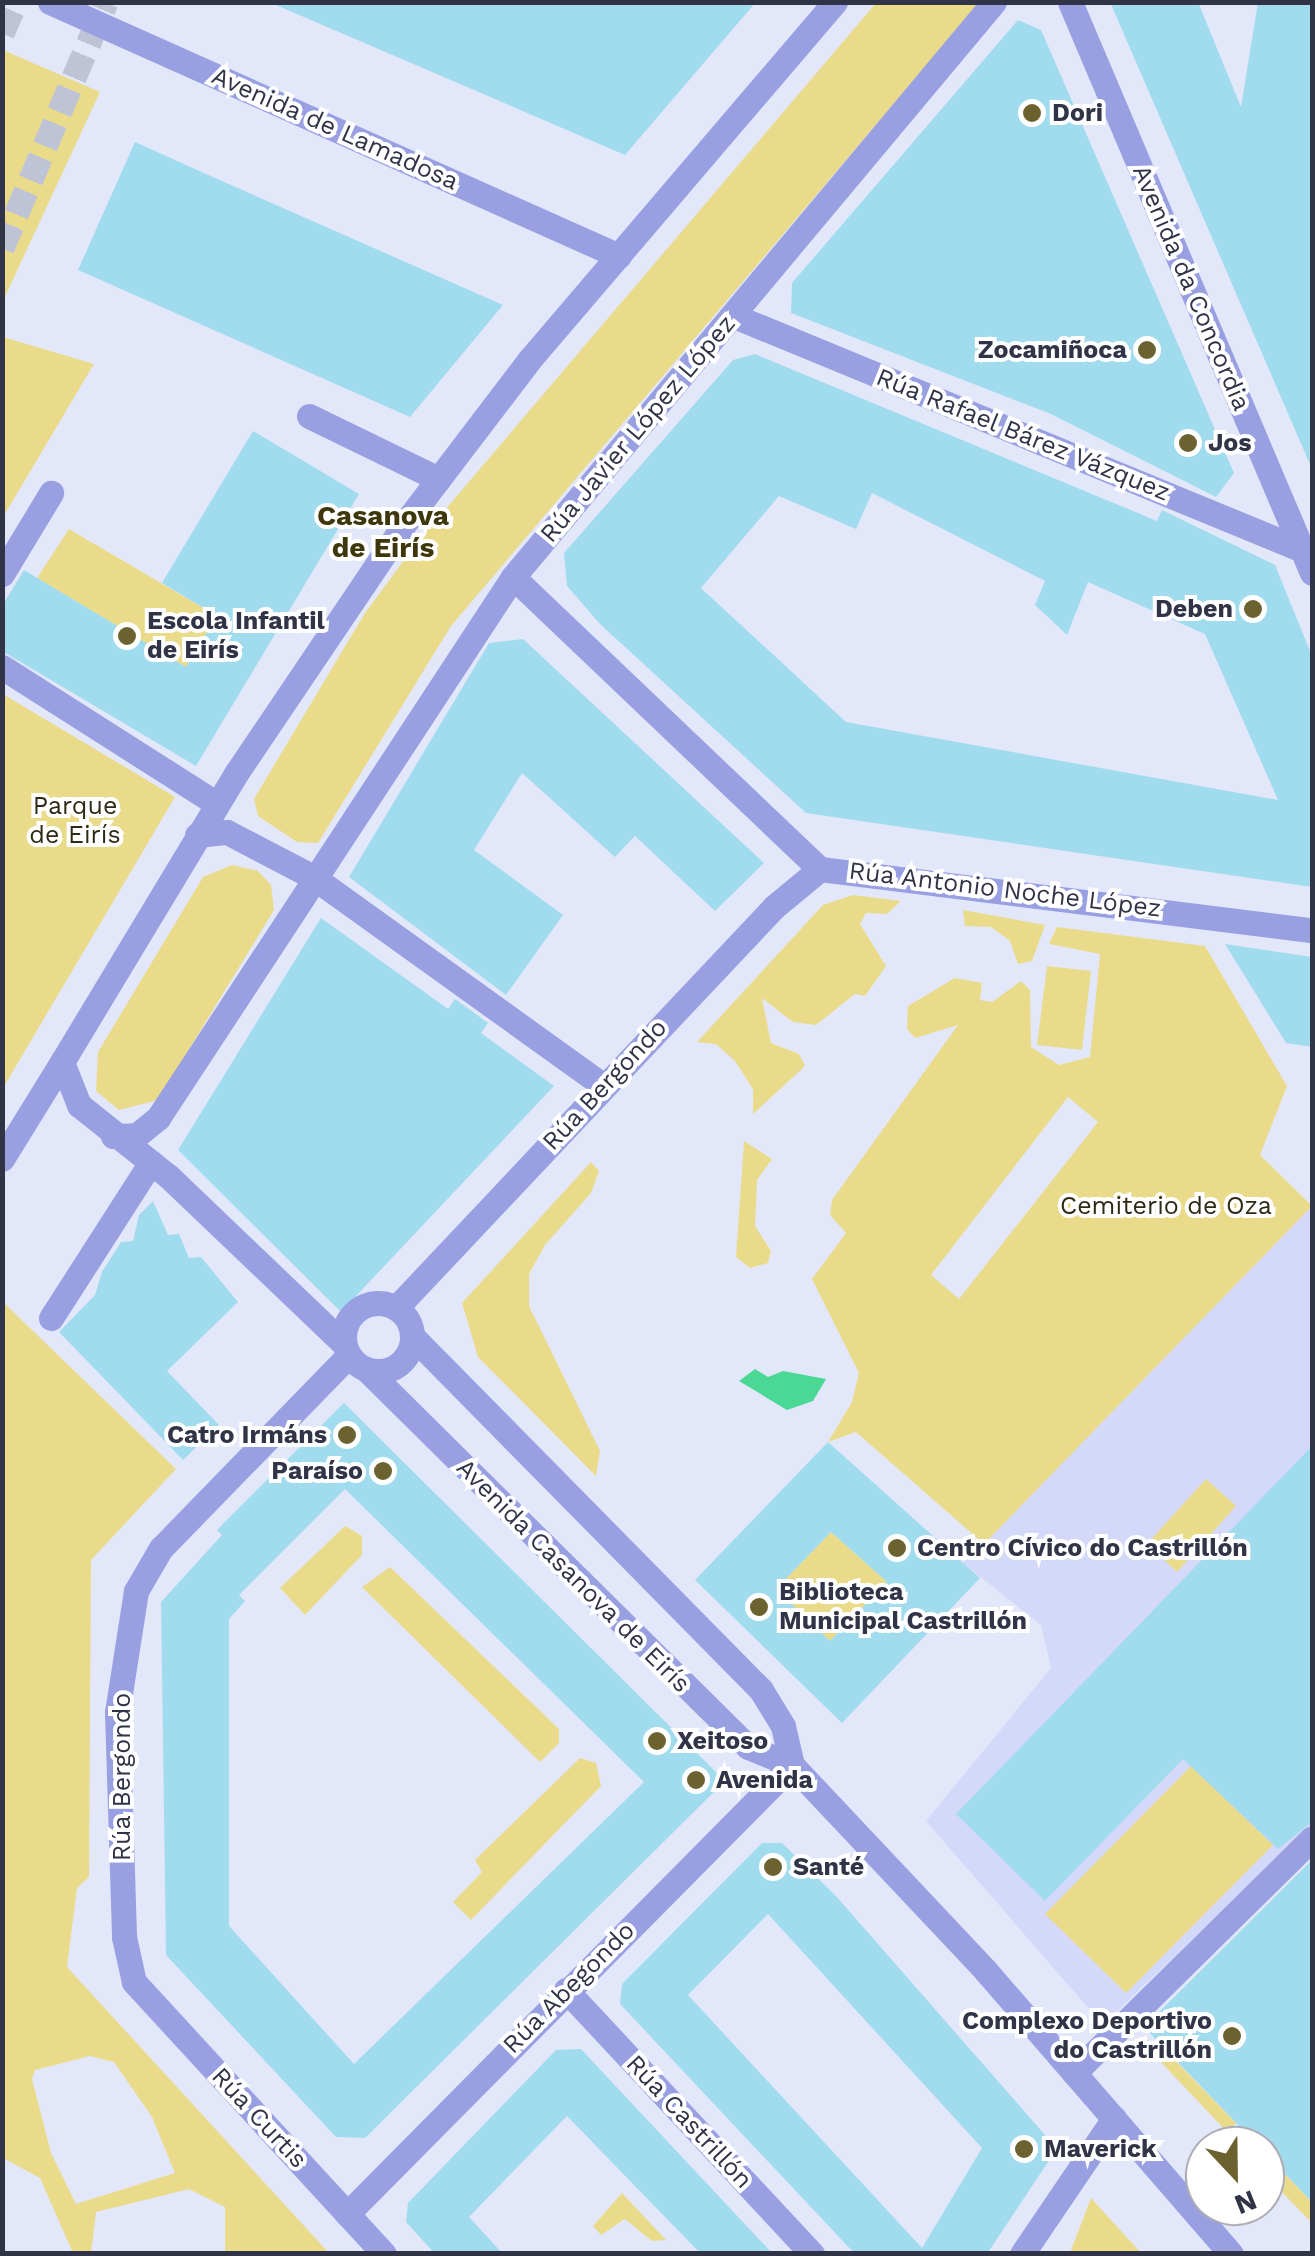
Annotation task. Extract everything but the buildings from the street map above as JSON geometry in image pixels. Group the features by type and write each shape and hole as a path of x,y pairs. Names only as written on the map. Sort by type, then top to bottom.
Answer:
{"street":[{"name":"Avenida de Lamadosa","path":"50,2 619,256"},
{"path":"2,1159 217,804 439,479 619,256 835,2"},
{"name":"Rúa Javier López López","path":"113,1136 138,1135 158,1118 513,577 994,2"},
{"name":"Avenida da Concordia","path":"1070,2 1307,551 1312,573"},
{"name":"Rúa Rafael Bárez Vázquez","path":"734,316 1307,551"},
{"path":"309,416 439,479"},
{"path":"2,574 52,493"},
{"name":"Rúa Antonio Noche López","path":"513,577 820,868 1312,930"},
{"path":"2,667 217,804"},
{"path":"197,836 228,832 312,878 604,1086"},
{"name":"Rúa Bergondo","path":"396,1308 604,1086 820,868"},
{"path":"62,1062 79,1105 113,1136"},
{"path":"25,1124 79,1105"},
{"name":"Avenida Casanova de Eirís","path":"113,1136 151,1162 353,1356 748,1748 792,1765 1074,2073 1232,2254"},
{"path":"50,1318 151,1162"},
{"path":"376,1302 396,1308 412,1336 398,1364 353,1356 354,1312 376,1302"},
{"name":"Avenida Casanova de Eirís","path":"412,1336 760,1690 782,1726 792,1765"},
{"name":"Rúa Bergondo","path":"134,1982 124,1937 117,1712 136,1591 161,1548 353,1356"},
{"name":"Rúa Abegondo","path":"348,2214 792,1765"},
{"path":"1074,2073 1312,1838"},
{"name":"Rúa Curtis","path":"134,1982 384,2254"},
{"name":"Rúa Castrillón","path":"566,1990 812,2254"},
{"path":"1022,2254 1114,2118"}],"shaded area":[{"path":"1312,1206 1312,1824 1103,2025 926,1821 1051,1668 1041,1625 963,1563"},
{"path":"755,1369 768,1377 783,1371 826,1379 813,1401 787,1410 739,1381"}],"green space":[{"path":"876,3 979,3 451,626 318,843 297,842 258,816 254,799 365,613 416,544"},
{"path":"3,50 100,92 3,301"},
{"path":"2,337 94,364 3,517"},
{"path":"69,529 217,616 186,667 37,578"},
{"name":"Parque de Eirís","path":"3,694 175,797 3,1088"},
{"path":"232,865 258,871 271,885 274,910 158,1100 119,1110 96,1091 98,1052 203,877"},
{"path":"853,895 901,901 887,914 866,913 860,924 886,966 865,996 855,994 816,1025 793,1022 762,998 771,1043 799,1054 805,1066 753,1114 753,1089 735,1061 716,1044 697,1042 823,905"},
{"path":"963,910 1045,925 1032,961 1018,964 1010,941 991,927 965,926"},
{"name":"Cemiterio de Oza","path":"1057,927 1205,946 1287,1086 1260,1155 1312,1206 984,1544 856,1432 828,1442 852,1402 859,1373 812,1279 846,1233 830,1215 832,1200 958,1025 915,1038 907,1029 908,1006 955,978 982,983 980,1000 992,1002 1021,981 1030,990 1031,1047 1059,1065 1090,1057 1100,954 1049,944","holes":["1068,1097 1098,1122 959,1299 931,1275"]},
{"path":"1047,966 1091,971 1082,1050 1037,1045"},
{"path":"744,1141 772,1159 757,1180 755,1226 771,1251 768,1263 750,1268 736,1257"},
{"path":"591,1162 599,1171 591,1193 545,1245 529,1274 529,1306 600,1451 596,1476 478,1357 462,1303"},
{"path":"3,1302 176,1469 91,1560 89,1877 77,1888 67,1967 329,2253 225,2253 225,2207 189,2189 96,2212 91,2253 73,2253 40,2178 3,2158","holes":["90,2056 114,2062 152,2117 175,2173 76,2204 51,2153 32,2079 35,2070"]},
{"path":"1206,1479 1236,1506 1177,1572 1147,1544"},
{"path":"345,1526 362,1536 362,1555 305,1615 280,1588"},
{"path":"831,1532 887,1582 830,1641 776,1589"},
{"path":"390,1567 559,1729 559,1743 540,1762 362,1587"},
{"path":"580,1758 596,1763 601,1786 471,1920 453,1902 482,1872 475,1860"},
{"path":"1191,1766 1273,1845 1126,1993 1045,1914"},
{"path":"1164,2049 1236,2123 1221,2126 1156,2057"},
{"path":"1285,2174 1312,2202 1312,2223 1285,2195"},
{"path":"622,2193 666,2240 652,2241 625,2219 601,2235 593,2226"},
{"path":"1091,2198 1141,2253 1070,2253"}],"tunnel":[{"path":"2,33 16,2"},
{"path":"2,248 106,2"}],"place":[{"name":"Dori","path":"1032,113"},
{"name":"Zocamiñoca","path":"1147,350"},
{"name":"Jos","path":"1188,443"},
{"name":"Deben","path":"1253,609"},
{"name":"Escola Infantil de Eirís","path":"127,636"},
{"name":"Catro Irmáns","path":"347,1435"},
{"name":"Paraíso","path":"383,1471"},
{"name":"Centro Cívico do Castrillón","path":"897,1548"},
{"name":"Biblioteca Municipal Castrillón","path":"759,1607"},
{"name":"Xeitoso","path":"657,1741"},
{"name":"Avenida","path":"696,1780"},
{"name":"Santé","path":"773,1867"},
{"name":"Complexo Deportivo do Castrillón","path":"1232,2036"},
{"name":"Maverick","path":"1024,2149"}],"district":[{"name":"Casanova de Eirís","path":"383,532"}]}
